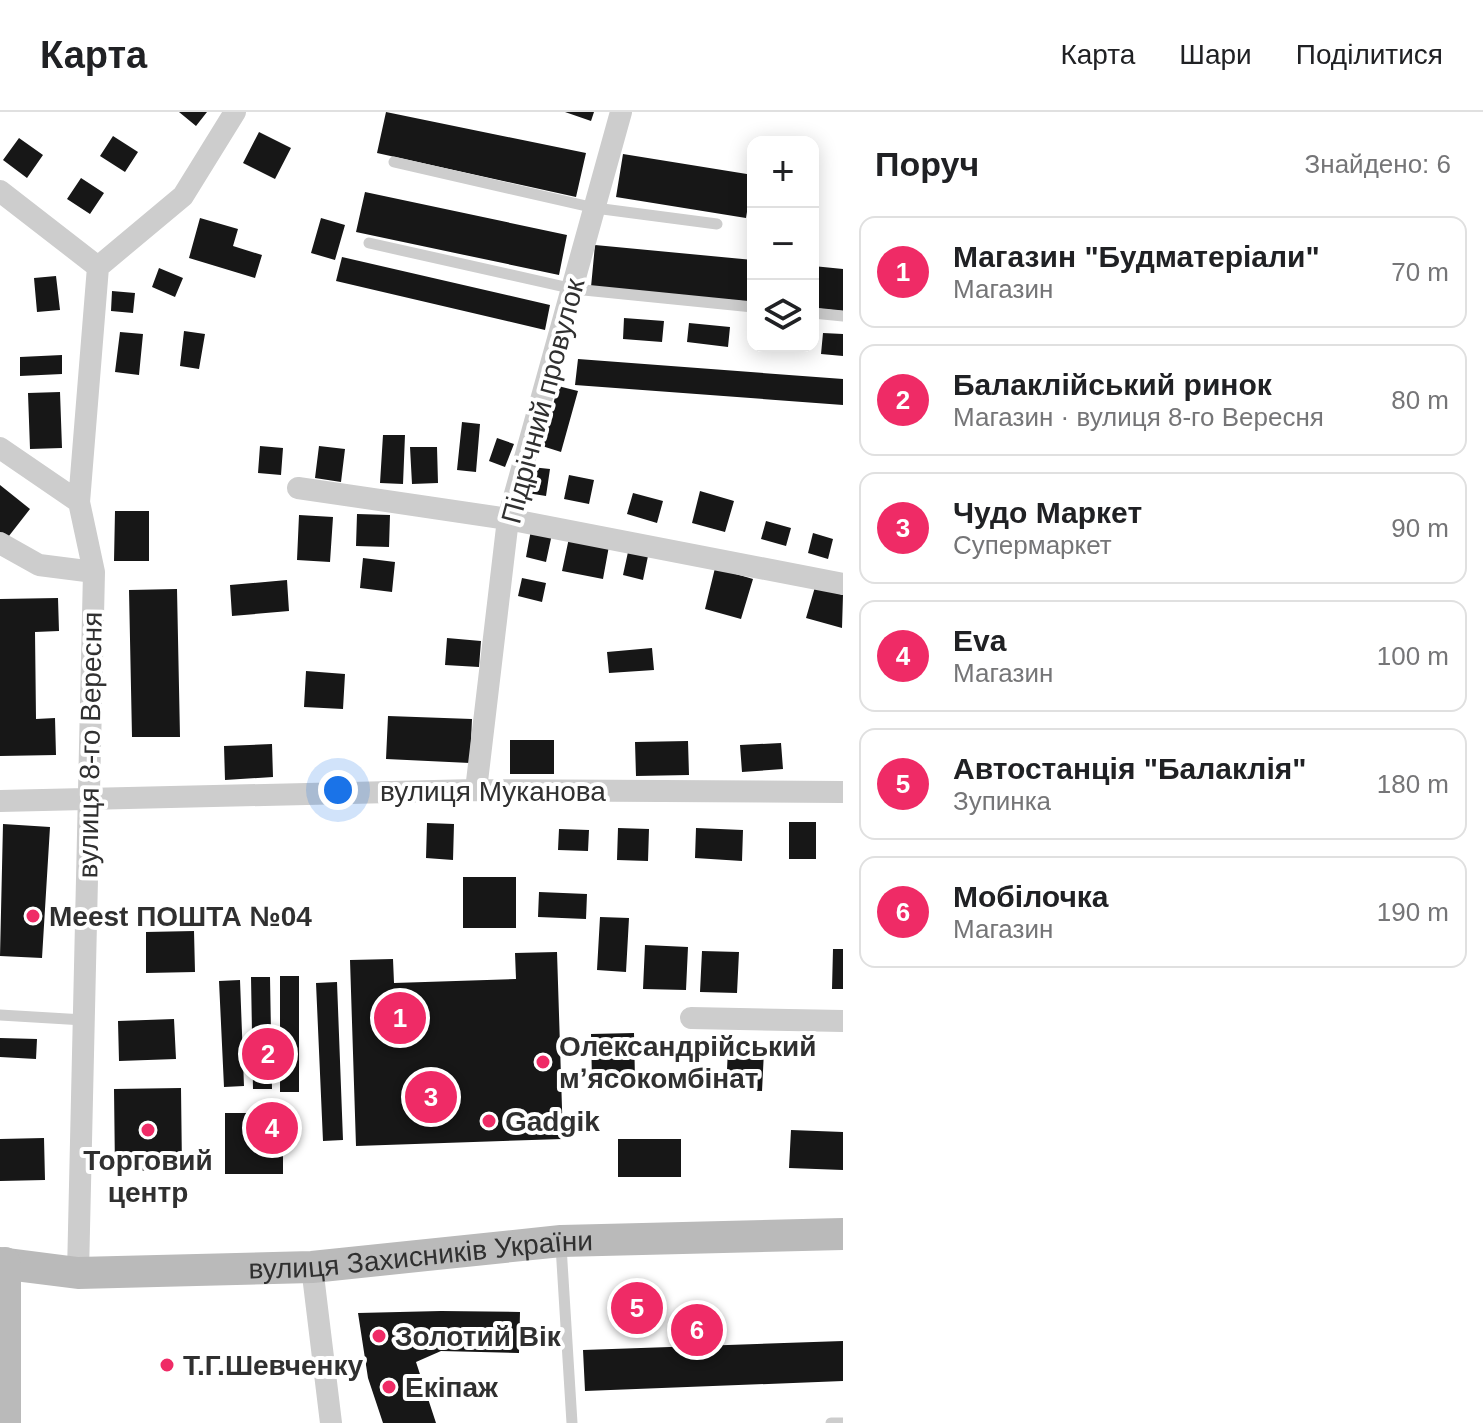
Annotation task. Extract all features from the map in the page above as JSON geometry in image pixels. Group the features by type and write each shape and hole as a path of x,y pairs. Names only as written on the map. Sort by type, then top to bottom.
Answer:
{"street":[{"path":"0,191 98,267 183,196 235,112"},
{"name":"Підрічний провулок","path":"476,790 508,519 537,402 574,289 621,112"},
{"name":"вулиця 8-го Вересня","path":"78,1273 94,572 79,502 98,267"},
{"path":"0,448 79,502"},
{"path":"298,488 508,519 843,584"},
{"path":"0,543 39,565 94,572"},
{"name":"вулиця Муканова","path":"0,801 476,790 843,792"},
{"path":"691,1018 843,1021"},
{"name":"вулиця Захисників України","path":"3,1263 78,1273 312,1267 561,1241 843,1234"},
{"path":"3,1263 5,1423"},
{"path":"312,1267 331,1423"}],"lane":[{"path":"394,162 595,208 717,224"},
{"path":"369,243 574,289 747,306"},
{"path":"819,314 843,316"},
{"path":"0,1015 84,1020"},
{"path":"561,1241 572,1423"},
{"path":"831,1423 843,1423"}],"building":[{"path":"179,112 207,112 196,126"},
{"path":"386,112 586,153 576,197 377,153"},
{"path":"565,112 594,112 591,121"},
{"path":"259,132 291,148 275,179 243,163"},
{"path":"113,136 138,152 125,172 100,156"},
{"path":"19,138 43,155 27,178 3,160"},
{"path":"623,154 747,174 746,218 616,197"},
{"path":"81,178 104,193 90,214 67,199"},
{"path":"365,192 567,235 559,275 356,232"},
{"path":"200,218 238,229 233,246 262,255 255,278 189,258"},
{"path":"321,218 345,225 335,260 311,253"},
{"path":"595,245 747,259 747,301 591,287"},
{"path":"342,257 550,305 545,330 336,281"},
{"path":"819,267 843,269 843,311 819,309"},
{"path":"159,268 183,278 175,297 152,287"},
{"path":"56,276 60,310 37,312 34,278"},
{"path":"112,291 135,293 133,313 111,311"},
{"path":"624,318 664,321 662,342 623,339"},
{"path":"689,323 730,327 728,347 687,342"},
{"path":"184,331 205,334 199,369 180,366"},
{"path":"120,332 143,334 139,375 115,372"},
{"path":"823,333 843,334 843,356 821,354"},
{"path":"62,355 62,374 20,376 20,357"},
{"path":"578,359 843,379 843,405 575,385"},
{"path":"558,386 578,391 561,452 542,446"},
{"path":"60,392 62,448 30,449 28,393"},
{"path":"462,422 480,424 476,472 457,470"},
{"path":"383,435 405,435 403,484 380,483"},
{"path":"497,438 514,444 505,467 489,461"},
{"path":"260,446 283,448 281,475 258,473"},
{"path":"319,446 345,449 341,482 315,478"},
{"path":"410,447 437,447 438,483 412,484"},
{"path":"531,467 550,469 546,496 527,493"},
{"path":"569,475 594,480 589,504 564,499"},
{"path":"0,485 30,509 5,541 0,537"},
{"path":"700,491 734,501 725,532 692,523"},
{"path":"633,493 663,501 657,523 627,514"},
{"path":"115,511 149,511 149,561 114,561"},
{"path":"357,514 390,515 389,547 356,546"},
{"path":"299,515 333,517 330,562 297,560"},
{"path":"766,521 791,528 786,546 761,539"},
{"path":"531,530 552,534 546,562 526,557"},
{"path":"813,533 833,539 828,559 808,553"},
{"path":"569,538 609,546 603,579 562,571"},
{"path":"628,552 648,556 643,580 623,575"},
{"path":"363,558 395,562 392,592 360,588"},
{"path":"715,568 753,579 741,619 705,609"},
{"path":"522,578 546,583 542,602 518,596"},
{"path":"287,580 289,611 232,616 230,585"},
{"path":"815,587 843,595 842,628 806,618"},
{"path":"177,589 180,737 132,737 129,590"},
{"path":"58,598 59,631 35,632 36,719 55,718 56,755 0,756 0,599"},
{"path":"447,638 481,641 479,667 445,665"},
{"path":"652,648 654,670 609,673 607,652"},
{"path":"306,671 345,674 343,709 304,707"},
{"path":"388,716 472,719 470,763 386,759"},
{"path":"510,740 554,740 554,774 510,774"},
{"path":"688,741 689,775 636,776 635,742"},
{"path":"781,743 783,769 742,772 740,745"},
{"path":"272,744 273,777 225,780 224,746"},
{"path":"789,822 816,822 816,859 789,859"},
{"path":"427,823 454,824 453,860 426,858"},
{"path":"3,824 50,827 42,958 0,956"},
{"path":"618,828 649,829 648,861 617,860"},
{"path":"696,828 743,830 742,861 695,858"},
{"path":"559,829 589,830 588,851 558,850"},
{"path":"463,877 516,877 516,928 463,928"},
{"path":"539,892 587,894 586,919 538,917"},
{"path":"600,917 629,918 626,972 597,970"},
{"path":"194,931 195,972 146,973 146,932"},
{"path":"645,945 688,947 686,990 643,989"},
{"path":"833,949 843,949 843,989 832,989"},
{"path":"702,951 739,952 737,993 700,992"},
{"path":"557,952 563,1139 356,1146 350,960 393,959 394,983 516,979 515,953"},
{"path":"280,976 299,976 299,1092 280,1092"},
{"path":"251,977 270,977 272,1089 253,1089"},
{"path":"240,980 244,1086 224,1087 219,981"},
{"path":"337,982 343,1140 323,1141 316,983"},
{"path":"174,1019 176,1059 119,1061 118,1021"},
{"path":"634,1033 635,1080 592,1081 591,1034"},
{"path":"0,1038 37,1039 36,1059 0,1057"},
{"path":"728,1049 764,1051 762,1091 726,1090"},
{"name":"Торговий центр","path":"181,1088 182,1170 115,1171 114,1089"},
{"path":"225,1113 283,1113 283,1174 225,1174"},
{"path":"791,1130 843,1132 843,1170 789,1168"},
{"path":"44,1138 45,1180 0,1181 0,1139"},
{"path":"618,1139 681,1139 681,1177 618,1177"},
{"path":"630,1304 644,1304 645,1312 630,1313"},
{"path":"520,1312 519,1353 441,1351 416,1362 436,1423 383,1423 368,1378 358,1313"},
{"path":"843,1341 843,1381 585,1391 583,1350"}],"place":[{"name":"Meest ПОШТА №04","path":"33,916"},
{"name":"Магазин \"Будматеріали\"","path":"400,1018"},
{"name":"Балаклійський ринок","path":"268,1054"},
{"name":"Олександрійський мʼясокомбінат","path":"543,1062"},
{"name":"Чудо Маркет","path":"431,1097"},
{"name":"Gadgik","path":"489,1121"},
{"name":"Eva","path":"272,1128"},
{"name":"Торговий центр","path":"148,1130"},
{"name":"Автостанція \"Балаклія\"","path":"637,1308"},
{"name":"Мобілочка","path":"697,1330"},
{"name":"Золотий Вік","path":"379,1336"},
{"name":"Т.Г.Шевченку","path":"167,1365"},
{"name":"Екіпаж","path":"389,1387"}]}
